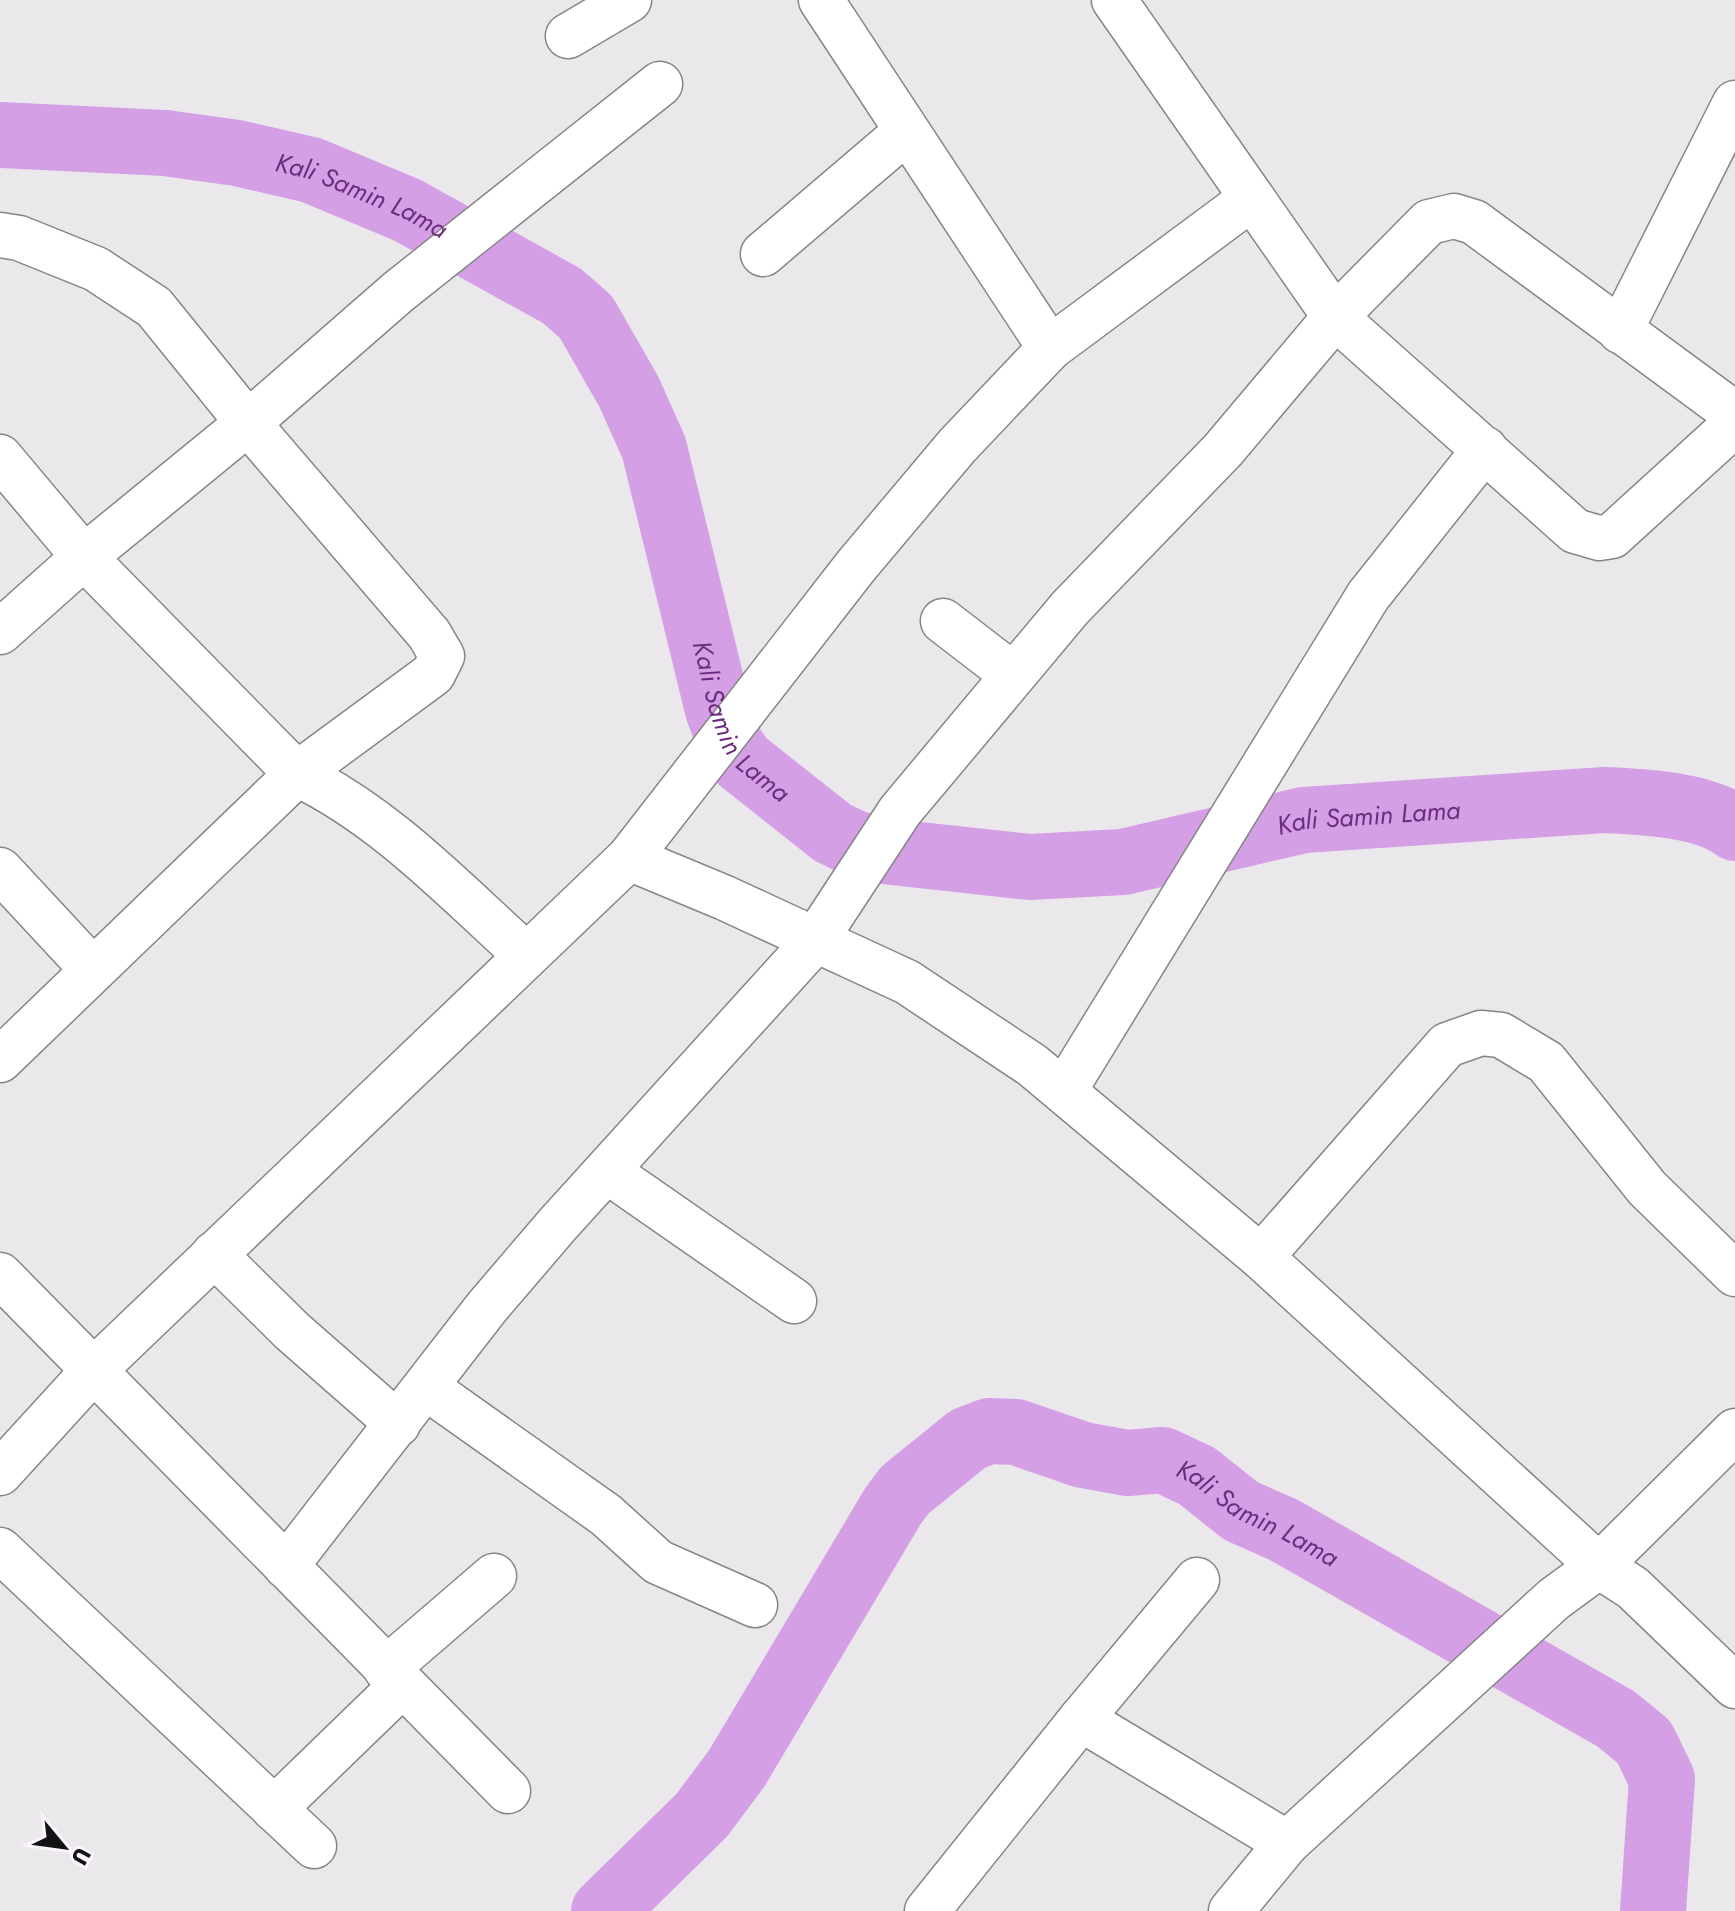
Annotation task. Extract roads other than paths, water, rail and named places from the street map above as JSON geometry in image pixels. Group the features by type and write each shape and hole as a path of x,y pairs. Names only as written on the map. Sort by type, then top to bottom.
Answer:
{"street":[{"path":"568,36 629,0"},
{"path":"821,0 1050,348"},
{"path":"1114,0 1335,317 1575,531 1599,538 1622,529 1735,424"},
{"path":"0,632 84,557 248,423 398,292 660,84"},
{"path":"1620,331 1722,164 1735,103"},
{"path":"763,254 906,132"},
{"path":"0,1473 93,1371 629,858 856,566 957,446 1050,348 1252,198"},
{"path":"286,1566 487,1307 814,942 900,811 1013,675 1070,608 1223,450 1335,317 1429,222 1454,216 1474,222 1735,414"},
{"path":"0,235 19,238 96,269 154,307 248,423 429,634 442,656 433,674 297,774 0,1060"},
{"path":"1064,1091 1368,596 1485,449"},
{"path":"0,457 84,557 297,774 354,804 526,955"},
{"path":"943,621 1013,675"},
{"path":"629,858 725,898 814,942 907,982 1009,1049 1064,1091 1261,1257 1599,1566 1633,1588 1735,1686"},
{"path":"0,870 92,969"},
{"path":"1261,1257 1447,1045 1481,1033 1501,1035 1546,1062 1647,1188 1735,1274"},
{"path":"607,1171 794,1301"},
{"path":"214,1254 292,1331 398,1424"},
{"path":"0,1275 508,1791"},
{"path":"427,1388 606,1515 658,1562 755,1605"},
{"path":"1231,1911 1287,1843 1554,1599 1599,1566 1735,1431"},
{"path":"0,1550 314,1846"},
{"path":"274,1809 394,1677 494,1576"},
{"path":"927,1911 1197,1580"},
{"path":"1081,1719 1287,1843"}],"waterway":[{"name":"Kali Samin Lama","path":"0,135 165,143 237,153 311,170 407,210 562,296 586,317 629,392 654,448 718,710 731,745 742,761 833,833 854,843 883,851 1030,867 1123,862 1304,820 1605,800 1690,809 1735,828"},
{"name":"Kali Samin Lama","path":"604,1911 702,1815 737,1768 905,1490 968,1439 989,1431 1016,1432 1083,1455 1128,1463 1163,1460 1197,1476 1241,1511 1284,1530 1616,1719 1644,1742 1662,1779 1653,1911"}]}
